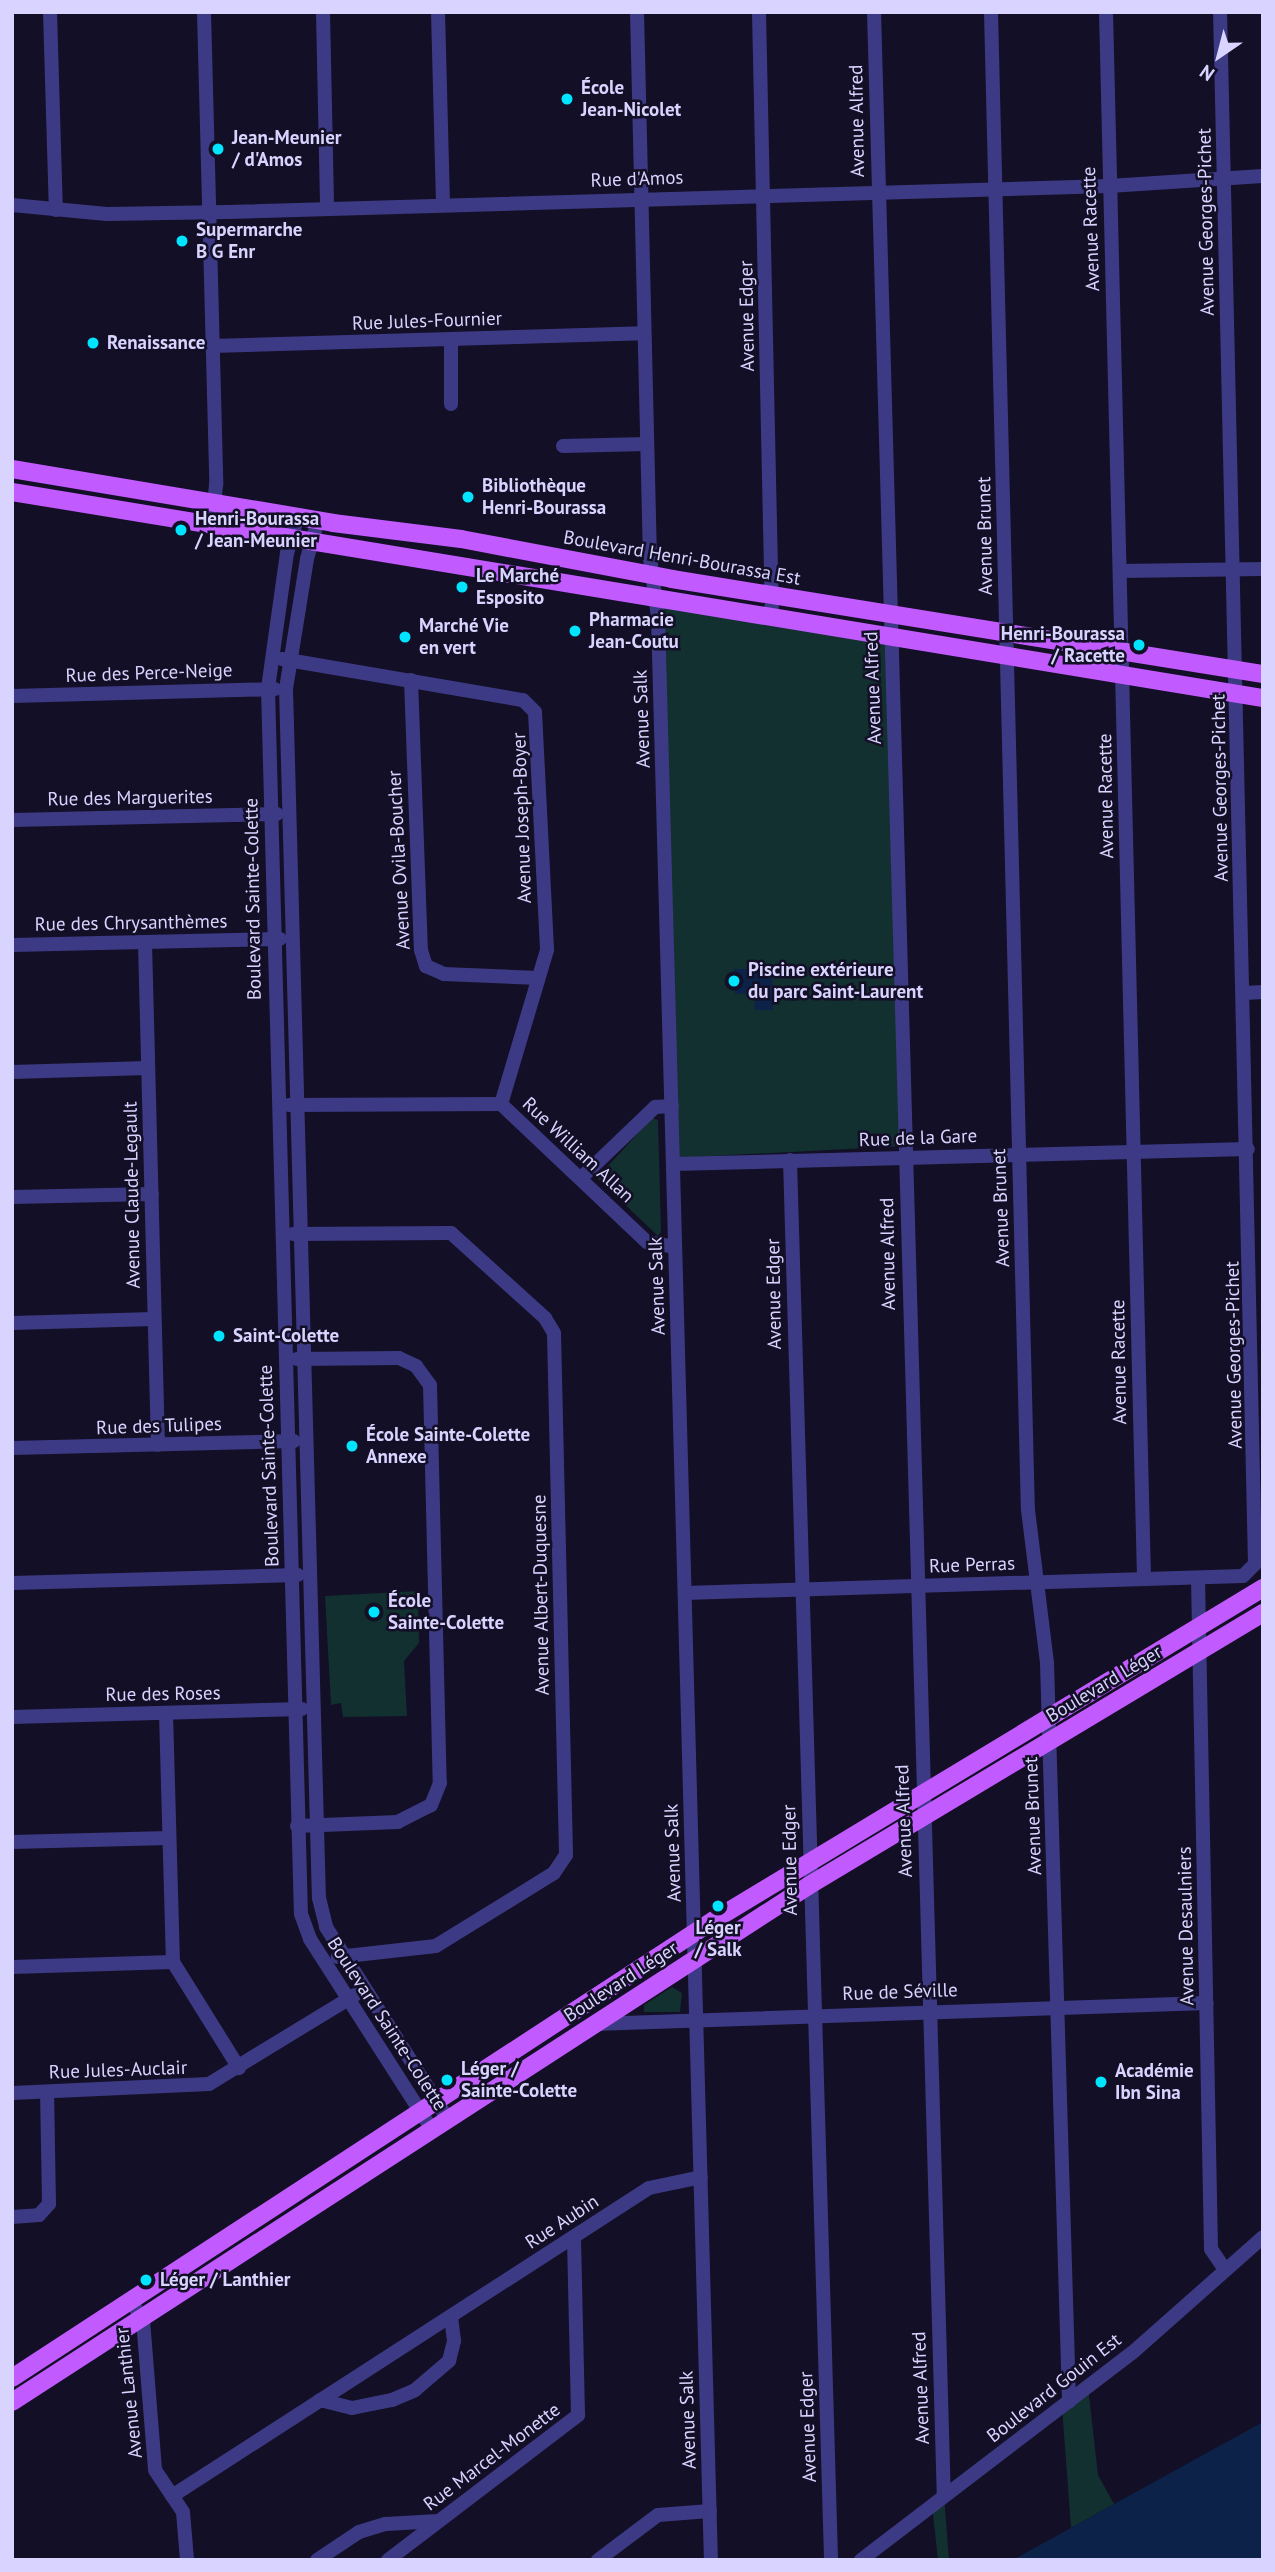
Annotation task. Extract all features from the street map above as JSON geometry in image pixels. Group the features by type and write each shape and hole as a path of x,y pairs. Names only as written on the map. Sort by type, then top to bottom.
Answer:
{"main road":[{"name":"Boulevard Henri-Bourassa Est","path":"12,469 318,520 461,539 653,576 1263,674"},
{"path":"12,492 1263,698"},
{"name":"Boulevard Léger","path":"12,2378 809,1860 1263,1588"},
{"name":"Boulevard Léger","path":"12,2402 143,2320 808,1886 1263,1613"}],"street":[{"path":"50,12 55,210"},
{"path":"204,12 215,502 212,525"},
{"path":"323,12 327,208"},
{"path":"438,12 443,205"},
{"name":"Avenue Salk","path":"637,12 643,333 655,596 672,1106 711,2560"},
{"name":"Avenue Edger","path":"759,12 772,618"},
{"name":"Avenue Alfred","path":"874,12 916,1586 944,2496"},
{"name":"Avenue Brunet","path":"991,12 1028,1510 1038,1582 1050,1717 1069,2402"},
{"name":"Avenue Racette","path":"1106,12 1144,1578"},
{"name":"Avenue Georges-Pichet","path":"1220,12 1248,1149 1259,1423 1255,1564"},
{"name":"Rue d'Amos","path":"12,205 55,210 209,212 996,190 1263,176"},
{"name":"Rue Jules-Fournier","path":"212,346 643,333"},
{"path":"451,340 451,404"},
{"path":"563,446 647,443"},
{"name":"Boulevard Sainte-Colette","path":"298,515 291,539 268,689 277,1106 301,1914 326,1963 432,2130"},
{"name":"Boulevard Sainte-Colette","path":"318,520 311,542 286,689 321,1913 343,1954 448,2119"},
{"path":"1120,571 1263,569"},
{"name":"Avenue Joseph-Boyer","path":"271,657 523,700 535,712 547,950 501,1104"},
{"name":"Avenue Ovila-Boucher","path":"411,680 421,950 426,966 444,974 538,978"},
{"name":"Rue des Perce-Neige","path":"12,696 286,689"},
{"name":"Rue des Marguerites","path":"12,820 290,813"},
{"name":"Rue des Chrysanthèmes","path":"12,945 293,939"},
{"name":"Avenue Claude-Legault","path":"145,943 158,1445"},
{"path":"1244,993 1263,992"},
{"path":"12,1072 148,1068"},
{"name":"Rue William Allan","path":"277,1106 501,1104 647,1242 676,1247"},
{"path":"581,1178 654,1107 672,1106"},
{"name":"Rue de la Gare","path":"673,1164 1248,1149"},
{"name":"Avenue Edger","path":"790,1160 808,1886 815,2014 831,2560"},
{"path":"12,1197 152,1194"},
{"name":"Avenue Albert-Duquesne","path":"281,1234 451,1233 545,1318 554,1333 566,1855 554,1872 436,1946 343,1954 326,1963"},
{"path":"12,1323 154,1319"},
{"path":"285,1359 404,1359 423,1374 430,1390 439,1791 425,1809 398,1822 297,1826"},
{"name":"Rue des Tulipes","path":"12,1448 307,1441"},
{"name":"Rue Perras","path":"685,1593 801,1587 1243,1576 1255,1564"},
{"path":"12,1583 310,1574"},
{"name":"Avenue Desaulniers","path":"1198,1577 1212,2249 1225,2270"},
{"name":"Rue des Roses","path":"12,1717 314,1709"},
{"path":"166,1713 173,1962 239,2067"},
{"path":"12,1842 169,1838"},
{"path":"12,1967 173,1962"},
{"name":"Rue Jules-Auclair","path":"12,2093 199,2087 239,2067 365,1988"},
{"name":"Rue de Séville","path":"594,2024 815,2014 1207,2003"},
{"path":"12,2217 39,2215 49,2204 47,2092"},
{"name":"Rue Aubin","path":"172,2496 649,2188 701,2177"},
{"name":"Rue Marcel-Monette","path":"388,2560 578,2415 574,2237"},
{"name":"Boulevard Gouin Est","path":"861,2560 1132,2353 1263,2237"},
{"name":"Avenue Lanthier","path":"131,2301 143,2320 155,2470 183,2512 187,2560"},
{"path":"320,2400 352,2408 392,2400 415,2390 449,2361 454,2342 451,2318"},
{"path":"598,2560 658,2515 710,2511"},
{"path":"317,2560 345,2538 372,2527 439,2521"}],"green space":[{"path":"662,598 888,636 904,1146 674,1158"},
{"path":"652,1118 658,1120 661,1232 658,1236 597,1178"},
{"path":"418,1591 419,1643 404,1661 407,1716 343,1717 341,1703 331,1705 325,1596"},
{"path":"672,1987 682,1993 680,2012 644,2012 644,2005"},
{"path":"1088,2387 1098,2475 1114,2504 1071,2528 1062,2407"},
{"path":"944,2495 949,2560 938,2560 932,2505"}],"water":[{"path":"734,969 772,969 773,1010 755,1010 754,993 735,994"},
{"path":"1263,2422 1263,2560 1013,2560 1114,2504"}],"place":[{"name":"École Jean-Nicolet","path":"567,99"},
{"name":"Jean-Meunier / d'Amos","path":"218,149"},
{"name":"Supermarche B G Enr","path":"182,241"},
{"name":"Renaissance","path":"93,343"},
{"name":"Bibliothèque Henri-Bourassa","path":"468,497"},
{"name":"Henri-Bourassa / Jean-Meunier","path":"181,530"},
{"name":"Le Marché Esposito","path":"462,587"},
{"name":"Pharmacie Jean-Coutu","path":"575,631"},
{"name":"Marché Vie en vert","path":"405,637"},
{"name":"Henri-Bourassa / Racette","path":"1139,645"},
{"name":"Piscine extérieure du parc Saint-Laurent","path":"734,981"},
{"name":"Saint-Colette","path":"219,1336"},
{"name":"École Sainte-Colette Annexe","path":"352,1446"},
{"name":"École Sainte-Colette","path":"374,1612"},
{"name":"Léger / Salk","path":"718,1906"},
{"name":"Léger / Sainte-Colette","path":"447,2080"},
{"name":"Académie Ibn Sina","path":"1101,2082"},
{"name":"Léger / Lanthier","path":"146,2280"}]}
